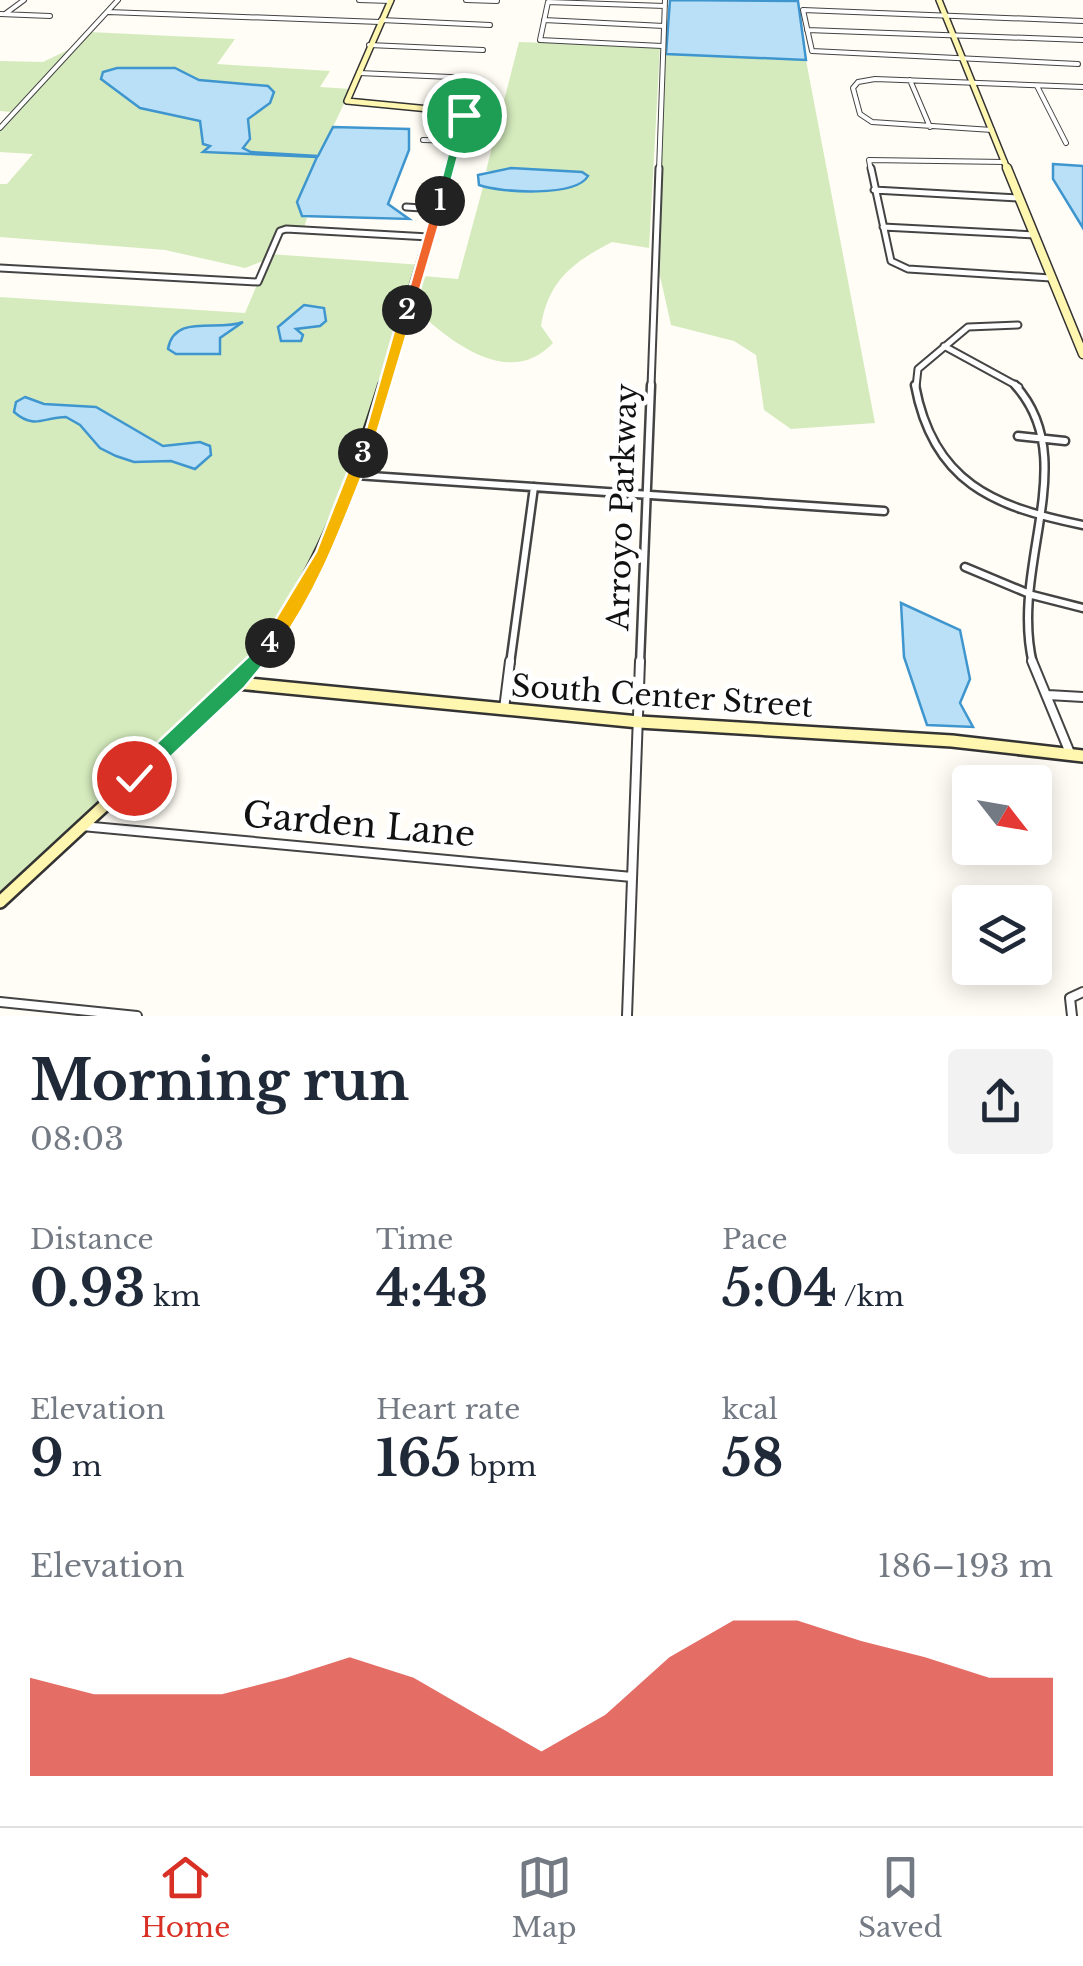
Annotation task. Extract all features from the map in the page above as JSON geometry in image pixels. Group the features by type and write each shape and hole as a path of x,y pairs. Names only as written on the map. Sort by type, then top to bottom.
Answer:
{"street":[{"path":"1,16 24,0"},
{"path":"0,128 118,0"},
{"path":"0,902 237,682 292,612 356,475 465,120 453,109 355,103 347,99 391,1 359,0"},
{"path":"466,0 497,2"},
{"path":"939,0 1083,354"},
{"path":"662,46 540,40 548,2 665,3"},
{"name":"Arroyo Parkway","path":"627,1016 665,3"},
{"path":"1078,64 812,51 803,10 1083,21"},
{"path":"108,12 490,25"},
{"path":"1,16 50,16"},
{"path":"544,20 664,26"},
{"path":"807,30 1083,40"},
{"path":"369,45 483,50"},
{"path":"360,73 473,78"},
{"path":"910,80 930,127"},
{"path":"992,130 880,124 860,114 853,88 858,82 910,80 1083,87"},
{"path":"1036,85 1066,143"},
{"path":"423,140 458,142"},
{"path":"1005,162 872,157 868,163 891,261 899,268 1051,278"},
{"path":"874,190 1020,198"},
{"path":"406,207 437,209"},
{"path":"883,227 1035,235"},
{"path":"0,268 258,282 280,231 429,237"},
{"path":"1018,325 976,324 918,369 915,383 936,451 970,484 1052,518 1083,525"},
{"path":"944,346 1040,403"},
{"path":"1018,436 1064,437 1068,453"},
{"path":"356,475 884,511"},
{"path":"504,710 534,487"},
{"path":"1057,502 1032,595 1027,639 1032,661 1077,756"},
{"path":"966,566 1032,595 1083,608"},
{"name":"South Center Street","path":"237,682 639,722 952,741 1077,756"},
{"path":"1048,694 1083,697"},
{"name":"Garden Lane","path":"81,826 632,877"},
{"path":"1072,1016 1070,998 1083,992"},
{"path":"0,1002 137,1016"}],"green space":[{"path":"89,32 235,39 217,64 330,71 320,87 351,89 297,202 302,216 307,218 304,228 277,229 263,261 245,268 165,250 0,237 0,184 7,184 33,154 0,152 0,128"},
{"path":"519,42 660,47 649,248 612,242 574,266 556,285 544,310 541,326 553,343 536,356 518,362 499,361 461,345 412,306 422,276 458,279 483,187 504,191 567,189 582,172 486,171"},
{"path":"665,47 667,54 806,60 875,423 791,429 764,410 756,355 734,341 671,325 656,258"},
{"path":"72,48 12,112 0,111 0,61 43,62"},
{"path":"270,254 422,265 324,552 292,612 237,683 0,903 0,297 245,313"}],"water":[{"path":"670,0 798,1 806,60 666,54"},
{"path":"117,68 175,68 199,80 268,86 274,92 270,103 248,119 250,139 243,148 251,152 318,156 333,127 409,129 409,150 388,204 409,219 302,216 297,202 317,157 203,152 210,146 203,144 200,121 140,108 101,79 103,72"},
{"path":"1053,164 1083,166 1083,228 1053,179"},
{"path":"511,168 582,172 588,176 581,183 554,190 504,190 479,185 478,175"},
{"path":"304,305 324,308 326,321 320,326 296,329 303,335 301,341 281,341 278,327"},
{"path":"243,322 220,338 220,354 176,354 168,349 172,338 188,327"},
{"path":"25,397 44,404 96,407 163,446 200,442 210,446 211,455 195,469 171,461 134,462 100,448 80,425 66,417 34,421 21,417 14,412 16,402"},
{"path":"901,603 960,630 970,679 960,703 973,727 927,725 904,657"}],"route":[{"path":"134,778 237,682 278,634 324,552 356,475 464,115"}]}
